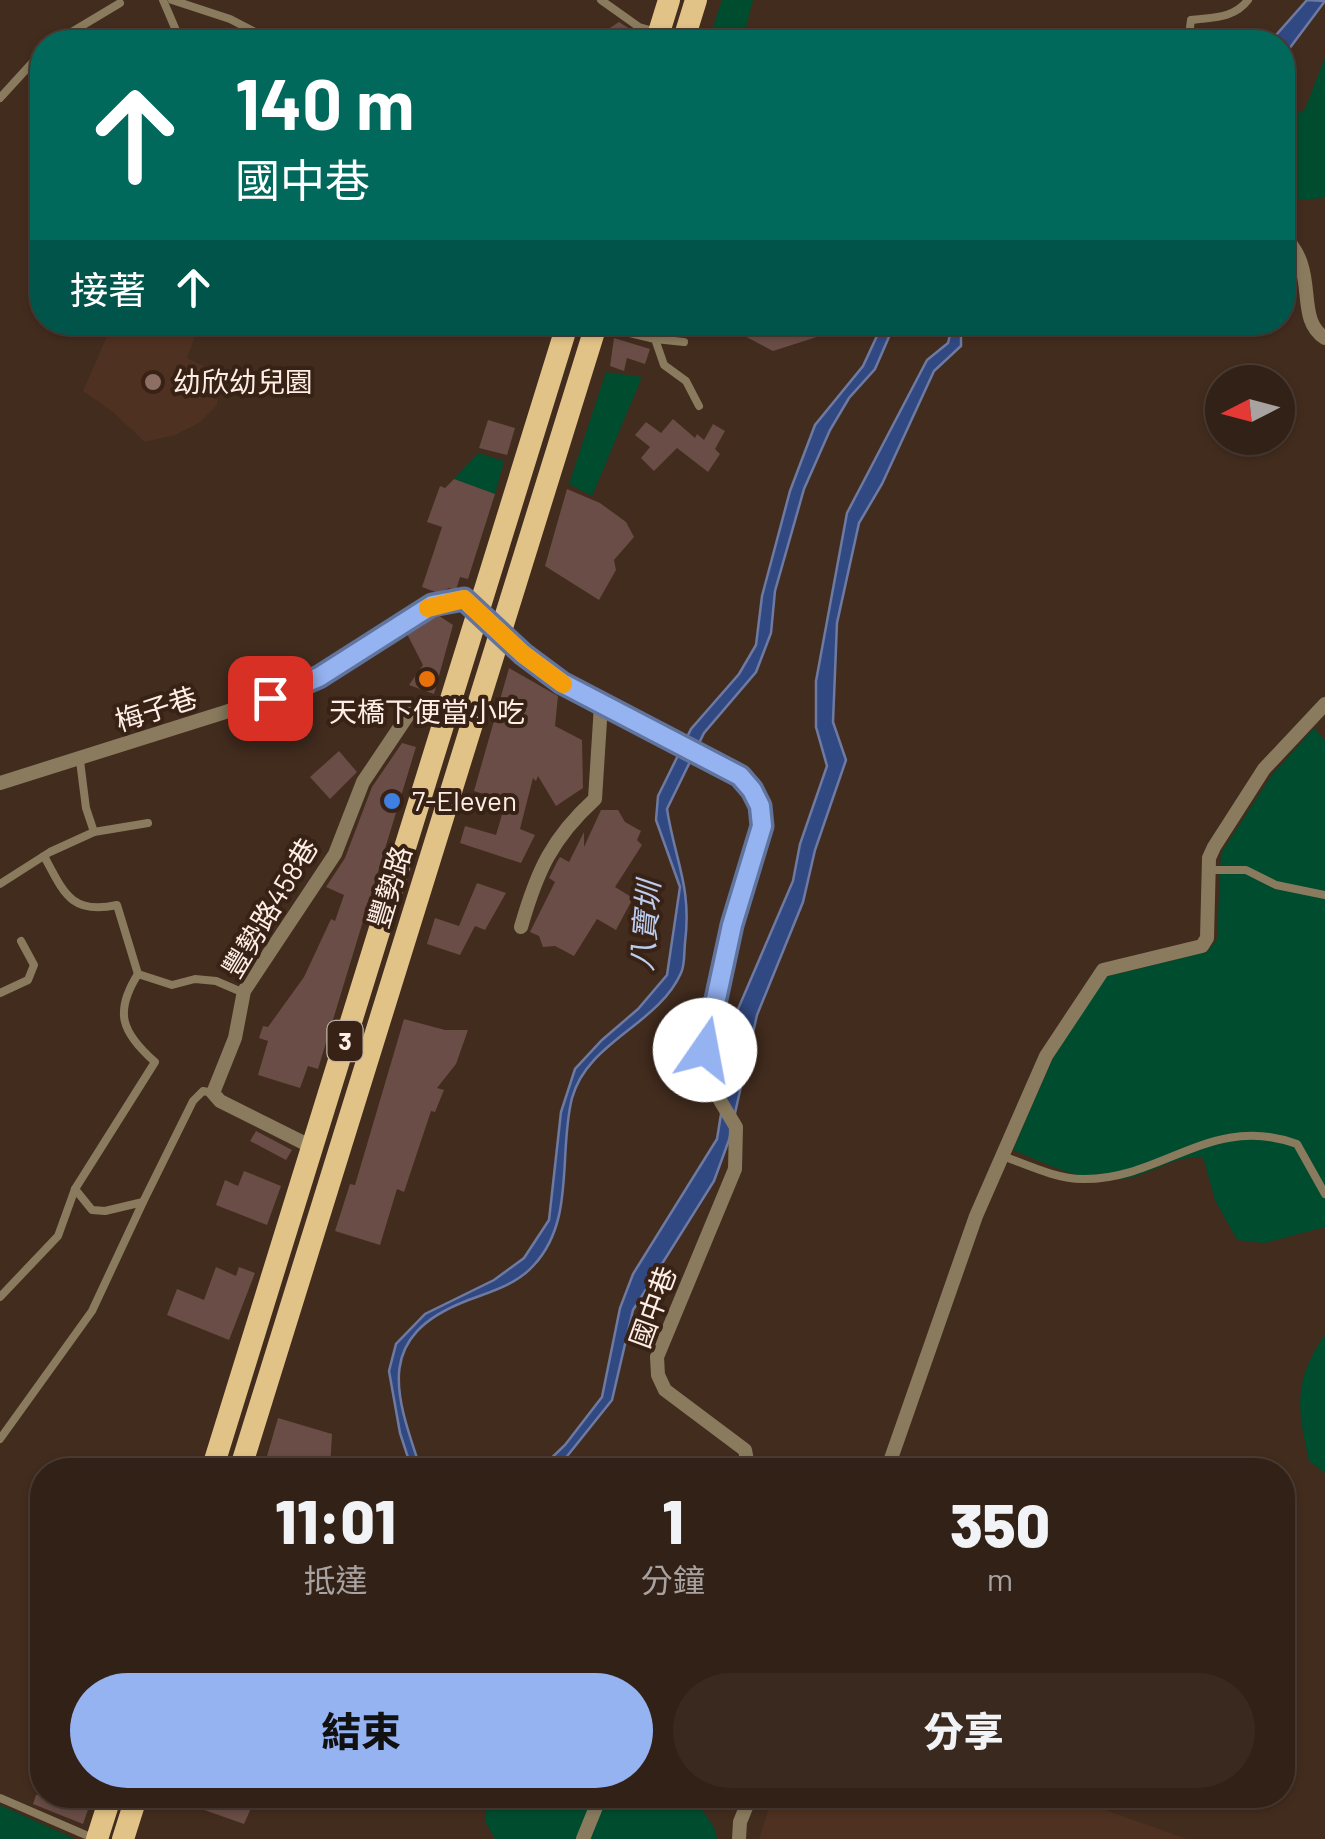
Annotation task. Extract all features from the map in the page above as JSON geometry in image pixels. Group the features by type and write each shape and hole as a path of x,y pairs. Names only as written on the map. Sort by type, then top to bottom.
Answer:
{"main road":[{"path":"659,30 669,0"},
{"path":"686,30 696,0"},
{"name":"豐勢路","path":"216,1458 564,335"},
{"name":"豐勢路","path":"244,1458 593,335"},
{"path":"96,1839 107,1808"},
{"path":"124,1839 133,1808"}],"street":[{"path":"1295,249 1302,256 1310,324 1325,338"},
{"name":"梅子巷","path":"0,783 270,698 319,677 432,605 464,599 479,612"},
{"path":"479,612 500,634 562,683 601,705 595,799 563,828 535,878 520,927"},
{"path":"891,1458 976,1216 1046,1056 1094,980 1110,966 1182,954 1202,946 1206,938 1214,847 1264,770 1325,704"},
{"name":"國中巷","path":"601,705 740,776 760,806 762,826 732,925 705,1050 709,1082 736,1126 735,1169 658,1358 658,1374 665,1390 745,1450 747,1458"},
{"name":"豐勢路458巷","path":"213,1092 234,1038 244,993 334,854 363,782 407,710 426,707 448,712"},
{"path":"213,1092 220,1101 312,1148"},
{"path":"583,1839 596,1808"},
{"path":"739,1839 746,1808"}],"lane":[{"path":"163,0 176,30"},
{"path":"172,0 251,30"},
{"path":"601,0 644,30"},
{"path":"1190,30 1191,20 1225,16 1242,9 1248,0"},
{"path":"74,30 121,1"},
{"path":"0,98 30,65"},
{"path":"639,335 684,342"},
{"path":"654,339 664,365 686,382 699,406"},
{"path":"80,760 86,808 94,832"},
{"path":"0,884 44,856 94,832 148,823"},
{"path":"0,1297 58,1236 76,1189 154,1062 128,1037 124,1023 127,991 138,974 118,905 100,908 76,904 62,890 44,856"},
{"path":"1209,870 1246,870 1276,884 1325,895"},
{"path":"0,993 28,980 34,965 20,941"},
{"path":"138,974 172,985 195,979 216,981 244,993"},
{"path":"0,1439 92,1311 193,1101 203,1091 213,1092"},
{"path":"1002,1156 1084,1180 1126,1172 1214,1139 1276,1136 1297,1144 1325,1194"},
{"path":"76,1189 92,1210 106,1211 143,1202"},
{"path":"0,1798 96,1839"}],"shaded area":[{"name":"幼欣幼兒園","path":"108,335 196,335 187,358 220,374 217,405 199,423 175,435 145,442 83,391"},
{"path":"769,1808 1099,1808 1187,1839 759,1839"}],"green space":[{"path":"722,0 753,0 745,30 712,30"},
{"path":"1325,57 1325,198 1295,200 1295,115 1305,109"},
{"path":"606,372 642,377 592,496 569,484"},
{"path":"478,453 504,461 495,494 454,479"},
{"path":"1314,728 1325,740 1325,1227 1264,1243 1237,1240 1215,1200 1203,1157 1112,1180 1074,1174 1013,1150 1052,1060 1105,977 1207,952 1217,939 1221,853 1271,776"},
{"path":"1325,1334 1325,1473 1309,1461 1300,1395 1307,1366"},
{"path":"0,1805 73,1838 73,1839 0,1839"},
{"path":"485,1808 701,1808 717,1839 495,1839 486,1823"}],"water":[{"path":"1307,0 1325,1 1295,41 1295,30 1281,30"},
{"name":"八寶圳","path":"877,335 890,335 875,369 849,398 830,430 804,489 775,591 771,633 756,672 704,733 667,809 686,905 681,973 657,1006 607,1047 580,1078 568,1119 561,1208 546,1248 533,1266 502,1287 437,1315 416,1332 404,1350 399,1370 400,1392 417,1458 408,1458 389,1371 396,1344 425,1314 494,1280 524,1258 549,1220 561,1112 575,1069 638,1009 667,975 680,887 656,820 658,796 691,729 739,674 756,645 762,596 790,491 815,425 863,366"},
{"path":"950,335 961,335 961,346 934,371 882,484 859,523 837,623 833,722 846,760 815,850 803,902 757,1015 729,1140 714,1181 633,1310 612,1400 566,1458 551,1458 602,1397 620,1308 633,1274 717,1139 738,1009 793,881 800,844 827,766 816,727 816,681 847,513 927,360 948,343"}],"building":[{"path":"619,22 631,30 607,30"},
{"path":"743,335 823,335 773,351"},
{"path":"614,338 650,349 645,364 627,358 624,371 610,366"},
{"path":"673,419 695,438 697,434 704,440 713,424 725,431 715,449 720,454 708,472 677,448 654,471 641,458 650,447 635,435 646,422 661,433"},
{"path":"488,420 515,428 507,455 479,448"},
{"path":"454,479 495,494 468,579 460,577 456,590 449,588 438,593 422,587 442,527 427,522 440,486 445,488"},
{"path":"567,489 600,503 626,522 634,537 614,560 616,570 599,600 545,566"},
{"path":"438,615 453,625 434,694 409,685 423,665 407,634"},
{"path":"509,668 558,696 555,726 582,740 583,788 556,806 538,776 536,781 533,778 520,829 535,835 521,863 460,843 465,826 496,835 506,801 474,791"},
{"path":"402,743 416,747 318,1069 308,1066 300,1088 258,1075 268,1041 259,1038 263,1026 268,1027 304,977 331,919 335,921 344,895 326,887 345,858 372,787"},
{"path":"339,751 357,772 330,799 310,777"},
{"path":"601,810 618,810 625,822 641,831 637,840 642,845 615,887 633,898 616,930 597,919 574,956 555,946 543,947 539,936 530,932 555,882 549,878 560,857 569,862 584,832 584,847"},
{"path":"477,883 506,893 485,930 475,926 460,955 427,944 435,918 459,926"},
{"path":"404,1019 445,1030 468,1030 456,1064 437,1088 444,1090 435,1112 431,1111 404,1192 397,1189 380,1245 335,1231 350,1184 355,1185"},
{"path":"256,1131 292,1150 286,1160 250,1141"},
{"path":"244,1171 281,1186 267,1225 216,1205 225,1180 238,1186"},
{"path":"216,1267 236,1276 239,1267 255,1273 229,1340 167,1315 177,1289 204,1300"},
{"path":"278,1418 332,1434 331,1458 266,1458"},
{"path":"43,1808 89,1808 83,1824"},
{"path":"199,1808 251,1808 244,1824"}],"slow traffic":[{"path":"428,608 464,599 523,654 563,684"}],"place":[{"name":"幼欣幼兒園","path":"153,382"},
{"name":"天橋下便當小吃","path":"427,679"},
{"name":"7-Eleven","path":"392,801"}],"route":[{"path":"270,698 319,677 432,605 464,599 523,654 562,683 740,776 760,806 762,826 732,925 705,1050"}]}
